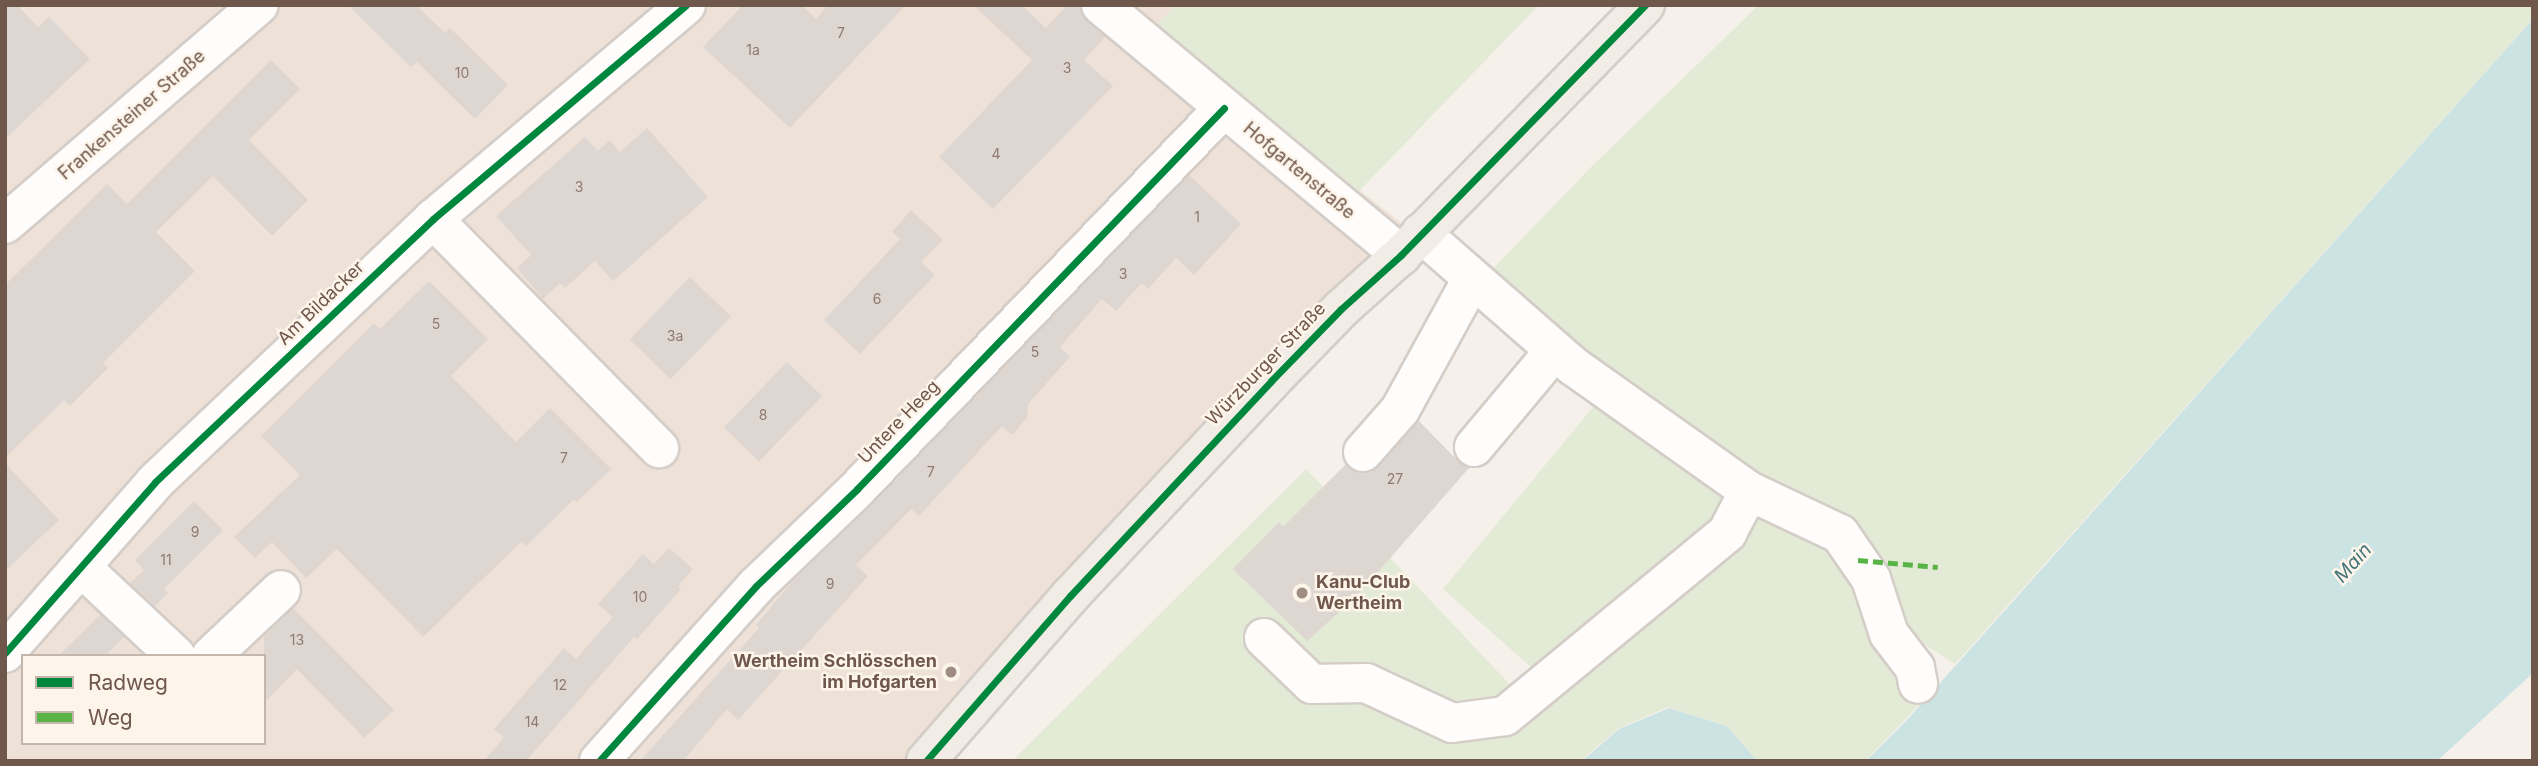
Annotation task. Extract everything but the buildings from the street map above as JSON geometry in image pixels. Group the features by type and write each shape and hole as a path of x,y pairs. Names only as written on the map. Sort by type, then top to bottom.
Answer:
{"main road":[{"name":"Würzburger Straße","path":"926,761 1000,674 1206,449 1341,309 1411,244 1645,5"}],"street":[{"name":"Frankensteiner Straße","path":"5,224 259,5"},
{"name":"Am Bildacker","path":"5,653 155,482 433,219 686,5"},
{"name":"Hofgartenstraße","path":"1101,5 1224,108 1411,244 1472,279 1555,350 1749,491 1840,534 1871,579 1889,634 1923,672"},
{"name":"Untere Heeg","path":"598,761 756,586 866,479 1224,108"},
{"path":"433,219 659,448"},
{"path":"1363,452 1400,410 1472,279"},
{"path":"1474,447 1555,350"},
{"path":"1264,638 1312,684 1366,683 1452,723 1505,716 1727,533 1749,491"},
{"path":"80,567 174,654"},
{"path":"213,654 281,590"}],"shaded area":[{"path":"5,5 1176,5 1154,30 1408,228 913,761 5,761"}],"green space":[{"path":"1176,5 1539,5 1358,192 1153,29"},
{"path":"1759,5 2533,5 2533,19 1955,664 1921,642 1901,688 1921,703 1865,761 1757,761 1727,726 1668,707 1619,728 1580,761 1012,761 1306,469 1537,713 1559,692 1443,589 1617,378 1489,273 1591,167"}],"water":[{"name":"Main","path":"2533,19 2533,673 2437,761 1866,761 1907,720"},
{"path":"1669,708 1727,726 1757,761 1582,761 1619,729"}],"marked path":[{"path":"1858,560 1938,567"}],"cycle path":[{"path":"5,653 155,482 433,219 686,5"},
{"path":"926,761 1070,596 1271,381 1341,309 1401,255 1645,5"},
{"path":"599,761 756,586 857,489 1224,108"}],"place":[{"name":"Kanu-Club Wertheim","path":"1302,593"},
{"name":"Wertheim Schlösschen im Hofgarten","path":"951,672"}]}
